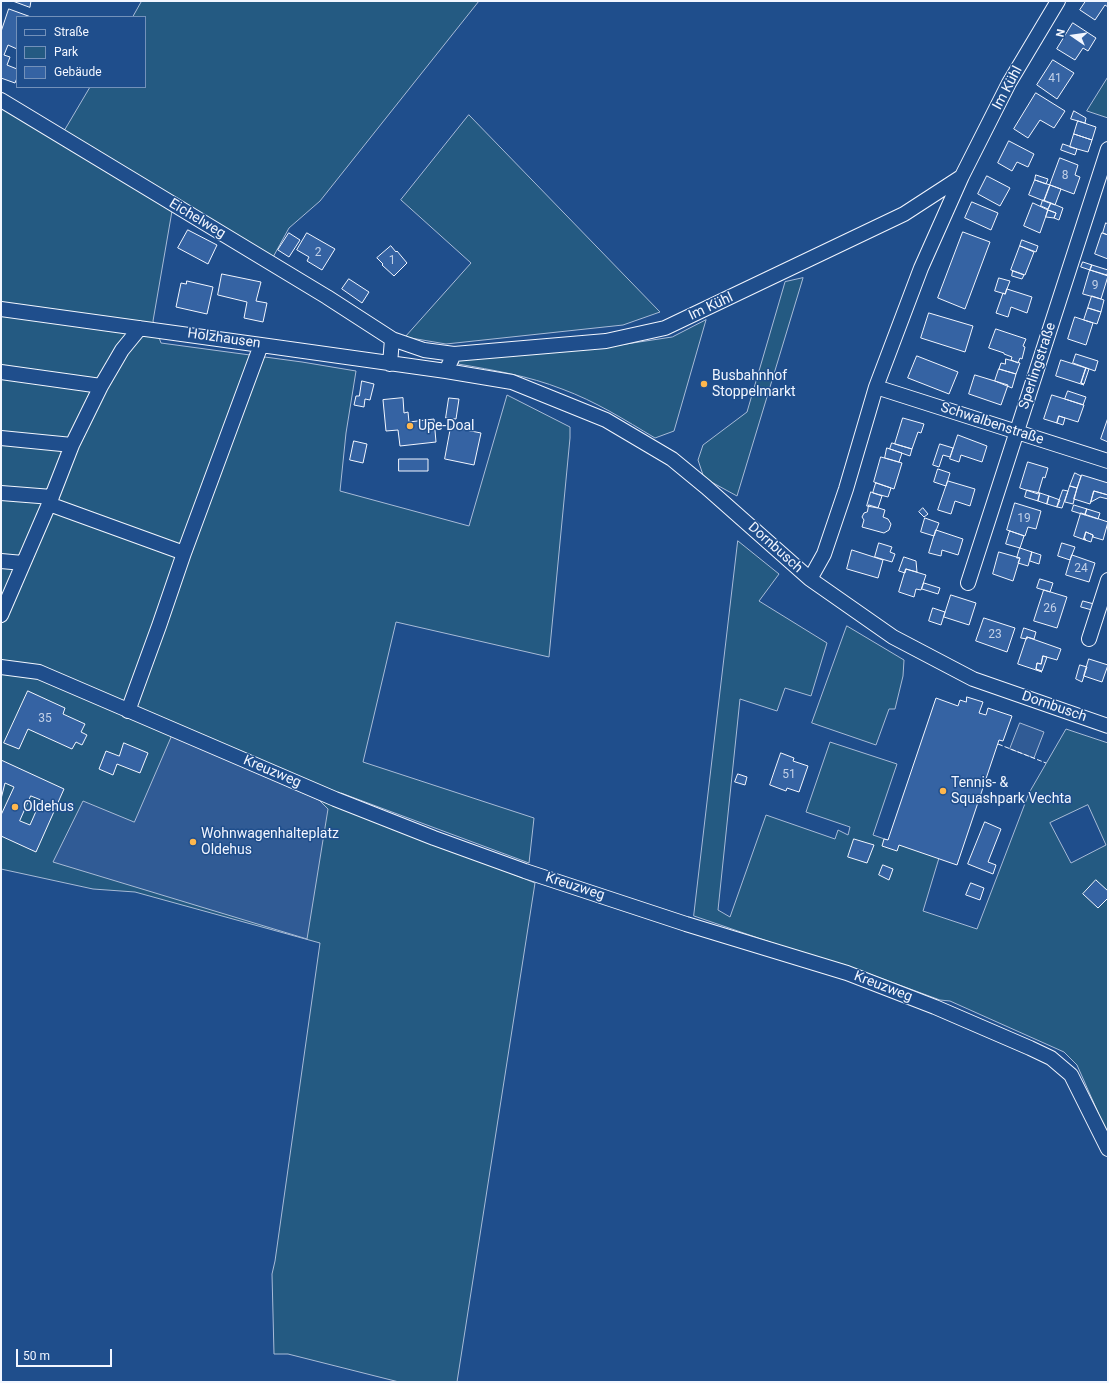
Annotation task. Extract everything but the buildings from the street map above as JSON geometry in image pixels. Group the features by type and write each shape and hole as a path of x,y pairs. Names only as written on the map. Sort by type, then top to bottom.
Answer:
{"street":[{"name":"Im Kühl","path":"810,579 824,554 846,489 876,387 921,268 962,176 1009,83 1058,1"},
{"name":"Eichelweg","path":"1,100 320,293 392,339 424,350 454,354"},
{"name":"Sperlingstraße","path":"968,583 1108,149"},
{"name":"Im Kühl","path":"454,354 606,341 666,328 904,214 962,176"},
{"name":"Holzhausen","path":"1,309 446,371"},
{"path":"2,613 50,501 72,444 101,386 122,350 140,328"},
{"path":"390,364 392,339"},
{"path":"128,711 160,626 184,553 261,345"},
{"path":"446,371 454,354"},
{"name":"Dornbusch","path":"446,371 512,382 606,420 672,459 810,579 893,637 973,679 1108,726"},
{"path":"1,372 101,386"},
{"name":"Schwalbenstraße","path":"876,387 1108,461"},
{"path":"1,438 72,444"},
{"path":"1,492 50,501 184,553"},
{"path":"1,561 23,563"},
{"path":"1089,639 1108,580"},
{"name":"Kreuzweg","path":"1,666 39,672 335,799 434,838 686,924 847,973 935,1007 1030,1048 1051,1058 1071,1075 1108,1149"}],"green space":[{"path":"142,1 479,1 320,201 289,228 272,259 64,131 89,88 146,88 146,16 134,16"},
{"path":"1108,77 1108,118 1087,111"},
{"path":"1,108 172,211 153,321 161,343 302,362 356,371 346,433 340,491 469,526 507,395 570,427 549,657 396,622 363,762 534,818 529,863 341,793 340,805 535,883 457,1382 399,1382 288,1354 274,1354 272,1274 320,943 135,892 93,889 1,869"},
{"path":"469,115 660,312 623,325 446,344 405,337 471,263 401,200"},
{"path":"803,278 737,496 704,478 698,460 703,445 747,412 785,282"},
{"path":"706,320 674,431 655,438 598,405 549,384 498,371 458,364 459,357 613,346 672,337"},
{"path":"738,541 779,574 759,601 827,643 811,696 785,688 777,711 740,699 718,910 730,917 766,815 835,839 838,830 848,835 850,827 806,812 830,742 897,764 873,835 939,858 923,911 977,929 1029,793 1066,729 1108,743 1108,1135 1077,1065 1064,1052 950,1001 940,1000 845,965 805,954 694,916","holes":["1088,805 1106,845 1071,863 1050,823"]},
{"path":"847,626 904,660 903,676 895,709 889,709 876,745 812,723"}],"shaded area":[{"path":"1020,723 1044,732 1034,758 1010,749"},
{"name":"Wohnwagenhalteplatz Oldehus","path":"172,736 319,800 328,809 307,939 53,862 83,801 134,822"}],"fence":[{"path":"998,744 1046,763"}],"place":[{"name":"Busbahnhof Stoppelmarkt","path":"704,384"},
{"name":"Upe-Doal","path":"410,426"},
{"name":"Tennis- & Squashpark Vechta","path":"943,791"},
{"name":"Oldehus","path":"15,807"},
{"name":"Wohnwagenhalteplatz Oldehus","path":"193,842"}]}
